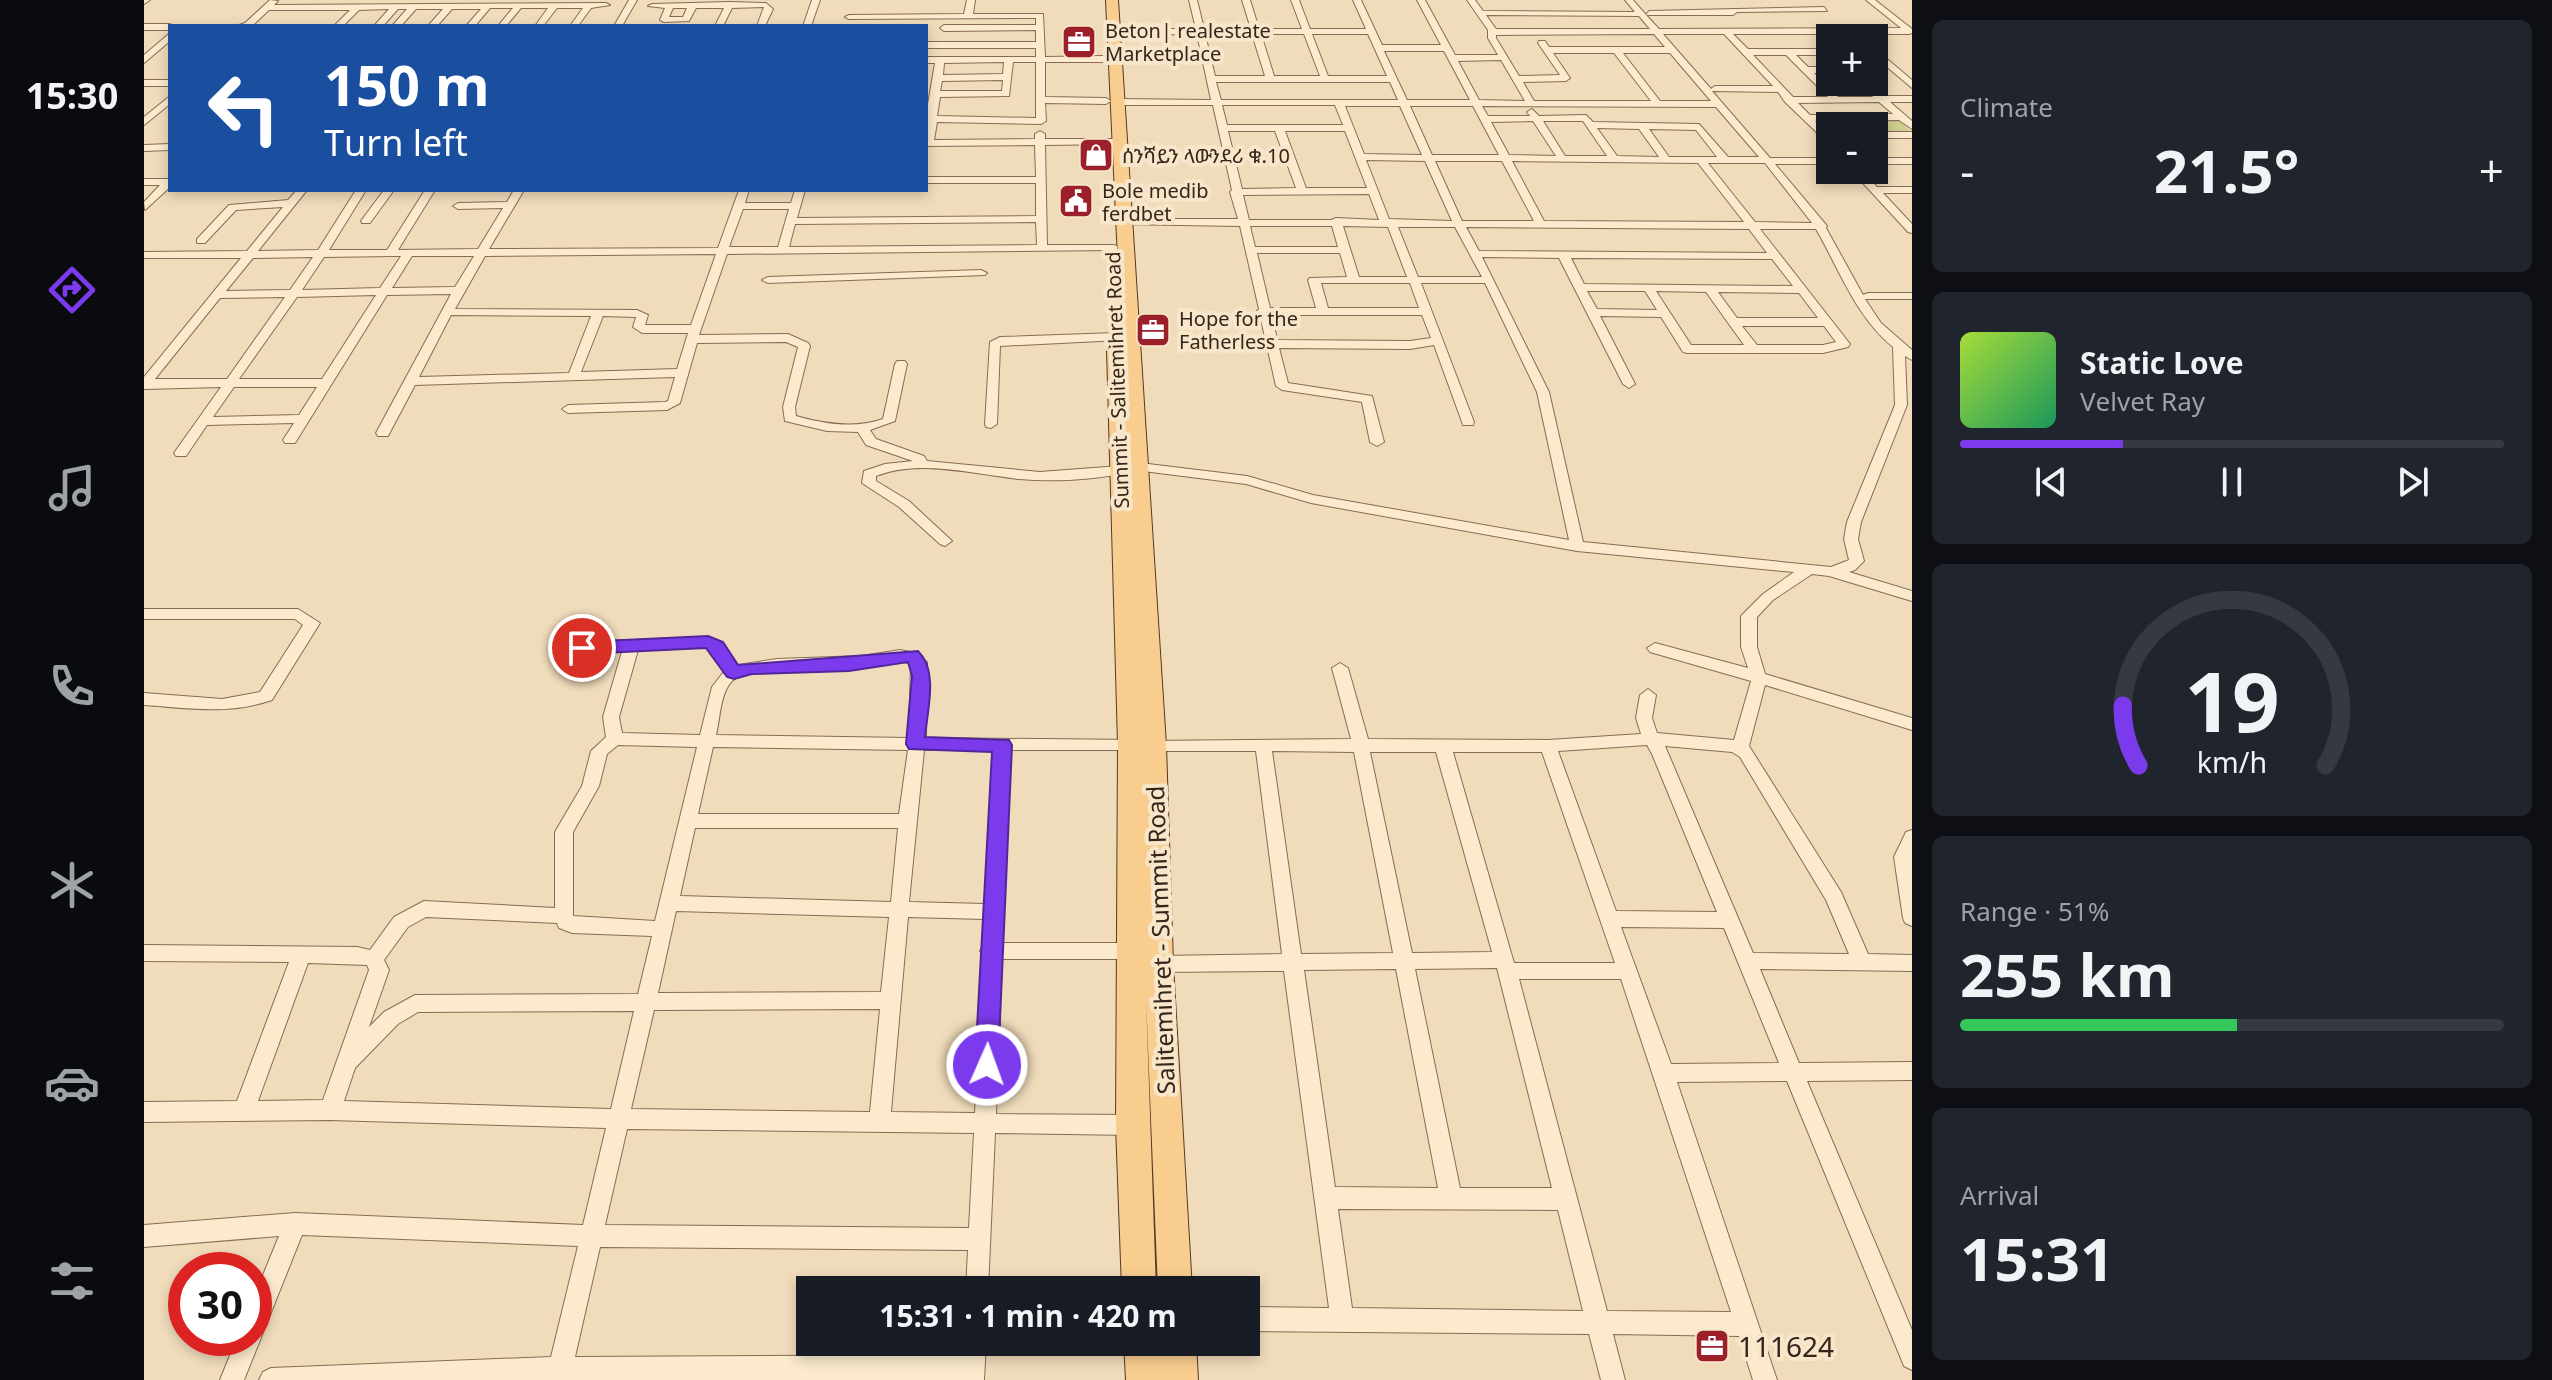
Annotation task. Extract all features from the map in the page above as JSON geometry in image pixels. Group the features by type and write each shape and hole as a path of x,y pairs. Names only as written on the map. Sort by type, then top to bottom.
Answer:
{"main road":[{"name":"Summit - Salitemihret Road","path":"1102,0 1103,59 1112,102 1115,141 1113,248 1116,337 1130,465 1142,745 1131,951 1132,1125 1138,1276"},
{"path":"1112,0 1115,32 1112,102"},
{"path":"1115,141 1124,222 1130,465"},
{"name":"Salitemihret - Summit Road","path":"1142,745 1159,964 1174,1276"},
{"path":"1143,1356 1144,1380"},
{"path":"1179,1356 1180,1380"}],"street":[{"path":"249,24 275,0"},
{"path":"619,24 633,0"},
{"path":"808,24 816,0"},
{"path":"968,16 971,0"},
{"path":"1040,0 1042,248"},
{"path":"1193,0 1262,312 1282,386 1288,390 1368,399 1377,442"},
{"path":"1246,0 1270,78"},
{"path":"1295,0 1325,79"},
{"path":"1357,0 1458,223 1543,392 1577,546"},
{"path":"1421,0 1540,223"},
{"path":"1471,0 1519,79 1536,118 1562,158"},
{"path":"1629,0 1715,89 1822,226 1858,299 1898,348 1912,356"},
{"path":"1638,0 1645,14"},
{"path":"1721,0 1753,32"},
{"path":"1776,0 1786,9"},
{"path":"1813,0 1841,24"},
{"path":"1870,0 1910,32"},
{"path":"720,24 730,4"},
{"path":"267,8 606,5"},
{"path":"670,6 664,20 686,19 693,5"},
{"path":"652,6 766,5 769,9 762,24"},
{"path":"434,24 450,6"},
{"path":"472,24 488,6"},
{"path":"504,24 519,6"},
{"path":"540,24 554,6"},
{"path":"575,24 588,6"},
{"path":"340,24 357,7"},
{"path":"380,24 396,7"},
{"path":"398,24 413,7"},
{"path":"1480,13 1645,14 1824,9"},
{"path":"849,17 929,12 949,17 1040,16"},
{"path":"928,131 934,87 931,45 949,17"},
{"path":"1891,17 1912,17"},
{"path":"144,27 168,27"},
{"path":"928,28 1039,27"},
{"path":"1115,32 1372,31"},
{"path":"1490,32 1816,34"},
{"path":"1519,79 1566,78 1533,32"},
{"path":"1661,32 1671,50 1718,104 1831,225 1868,296 1872,315"},
{"path":"1727,32 1777,89 1816,127"},
{"path":"1888,33 1910,32"},
{"path":"144,60 168,38"},
{"path":"931,45 1041,45"},
{"path":"1380,48 1505,57"},
{"path":"1616,49 1657,103"},
{"path":"1547,50 1671,50"},
{"path":"1745,52 1816,52"},
{"path":"1788,52 1835,99"},
{"path":"933,60 1103,59"},
{"path":"934,87 987,94 1008,93 1009,60"},
{"path":"1888,64 1912,85"},
{"path":"1806,70 1816,70"},
{"path":"934,87 1007,77"},
{"path":"1211,79 1394,79"},
{"path":"144,83 168,83"},
{"path":"1715,89 1777,89"},
{"path":"984,121 987,94"},
{"path":"1878,96 1912,126"},
{"path":"1788,100 1912,99"},
{"path":"144,122 149,113 168,100"},
{"path":"1042,100 1718,104"},
{"path":"1339,103 1372,191 1414,281 1468,422"},
{"path":"1576,103 1613,157"},
{"path":"1807,118 1902,117"},
{"path":"1485,119 1536,118 1699,127 1724,159"},
{"path":"928,131 984,121 1041,121"},
{"path":"1642,126 1666,159"},
{"path":"1222,128 1349,128"},
{"path":"1279,128 1302,191"},
{"path":"928,131 1040,142 1115,141"},
{"path":"1888,135 1912,135"},
{"path":"144,148 168,147"},
{"path":"1361,157 1816,161"},
{"path":"1649,289 1687,349 1841,347 1844,341 1700,159"},
{"path":"1888,161 1912,161"},
{"path":"928,180 1041,180"},
{"path":"144,182 168,182"},
{"path":"144,208 168,183"},
{"path":"1869,184 1912,230"},
{"path":"1874,190 1912,190"},
{"path":"1235,192 1372,191"},
{"path":"144,384 300,192"},
{"path":"181,453 228,382 321,254 360,192"},
{"path":"366,221 388,192"},
{"path":"389,255 429,192"},
{"path":"383,433 459,290 518,192"},
{"path":"568,409 671,405 743,192"},
{"path":"782,252 799,192"},
{"path":"201,241 233,207 291,203"},
{"path":"458,206 509,205"},
{"path":"739,206 795,206"},
{"path":"1898,214 1912,214"},
{"path":"790,221 1041,219"},
{"path":"1336,221 1354,280"},
{"path":"1124,222 1750,223 1822,226"},
{"path":"144,265 148,255 1113,248"},
{"path":"768,280 975,274 968,249"},
{"path":"1249,250 1344,250"},
{"path":"1305,251 1323,311"},
{"path":"1474,254 1776,256"},
{"path":"1563,254 1629,384"},
{"path":"290,440 407,255"},
{"path":"1314,280 1489,280"},
{"path":"1580,287 1804,290"},
{"path":"1710,289 1753,349"},
{"path":"217,295 459,290"},
{"path":"1868,296 1912,296"},
{"path":"1262,312 1426,311"},
{"path":"450,312 641,313 639,327 642,329 788,338 804,346 789,407 790,418 863,429 889,421 901,364"},
{"path":"1593,312 1664,314"},
{"path":"573,377 598,313"},
{"path":"1735,322 1828,322"},
{"path":"991,424 994,345 1000,341 1116,337"},
{"path":"1271,344 1410,345 1438,341"},
{"path":"1830,571 1850,567 1857,561 1851,539 1854,522 1901,405 1898,348"},
{"path":"413,381 683,373"},
{"path":"144,384 324,383"},
{"path":"202,421 301,419"},
{"path":"863,429 871,442 919,459 923,466"},
{"path":"945,541 904,504 869,483 869,474 878,468 923,466 1038,476 1130,465 1247,480 1311,499 1577,546 1830,571 1912,596"},
{"path":"1809,569 1768,597 1749,616 1749,647 1759,679 1740,748 1834,897 1862,962"},
{"path":"144,614 298,614 312,623 266,696 240,704 144,699"},
{"path":"557,648 708,642 717,646 734,672"},
{"path":"615,739 611,717 631,647"},
{"path":"1655,648 1712,661 1856,711 1912,724"},
{"path":"559,1375 707,739 725,678 734,672 752,667 849,664 912,656 919,662 921,676 901,908 888,1000 880,1121"},
{"path":"1340,668 1361,746 1451,1198"},
{"path":"1648,695 1644,718 1651,739 1665,765 1912,1358"},
{"path":"664,929 572,925 566,923 564,916 564,832 590,786 599,751 615,739 1002,745 1548,746 1651,739 1740,748"},
{"path":"977,1276 990,951 1002,745"},
{"path":"1263,745 1342,1319"},
{"path":"1443,746 1505,965 1613,1380"},
{"path":"1548,746 1664,1073 1765,1380"},
{"path":"690,821 908,821"},
{"path":"1912,837 1903,857 1912,918"},
{"path":"670,903 992,912"},
{"path":"374,959 401,922 424,909 564,916"},
{"path":"1609,919 1728,920"},
{"path":"990,951 1131,951"},
{"path":"144,953 357,955 374,959"},
{"path":"244,1111 301,956"},
{"path":"330,1110 379,970 374,959"},
{"path":"1159,964 1404,961 1627,971"},
{"path":"1745,961 1912,963"},
{"path":"349,1061 391,1018 415,1004 888,1000"},
{"path":"1664,1073 1912,1071"},
{"path":"144,1112 330,1110 620,1119 1132,1125"},
{"path":"1326,1198 1564,1199"},
{"path":"144,1236 295,1224 592,1236 978,1239"},
{"path":"272,1281 295,1224"},
{"path":"1260,1319 1598,1325 1745,1324"},
{"path":"232,1380 242,1356"},
{"path":"271,1380 972,1373"}],"green space":[{"path":"1888,119 1899,119 1912,134 1888,134"}],"place":[{"name":"Beton| realestate Marketplace","path":"1079,42"},
{"name":"ሰንሻይን ላውንደሪ ቁ.10","path":"1096,155"},
{"name":"Bole medib ferdbet","path":"1076,201"},
{"name":"Hope for the Fatherless","path":"1153,330"},
{"name":"111624","path":"1712,1346"}],"route":[{"path":"582,648 708,642 717,646 734,672 752,667 849,664 902,654 912,656 919,662 921,676 915,744 1002,745 987,1065"}]}
